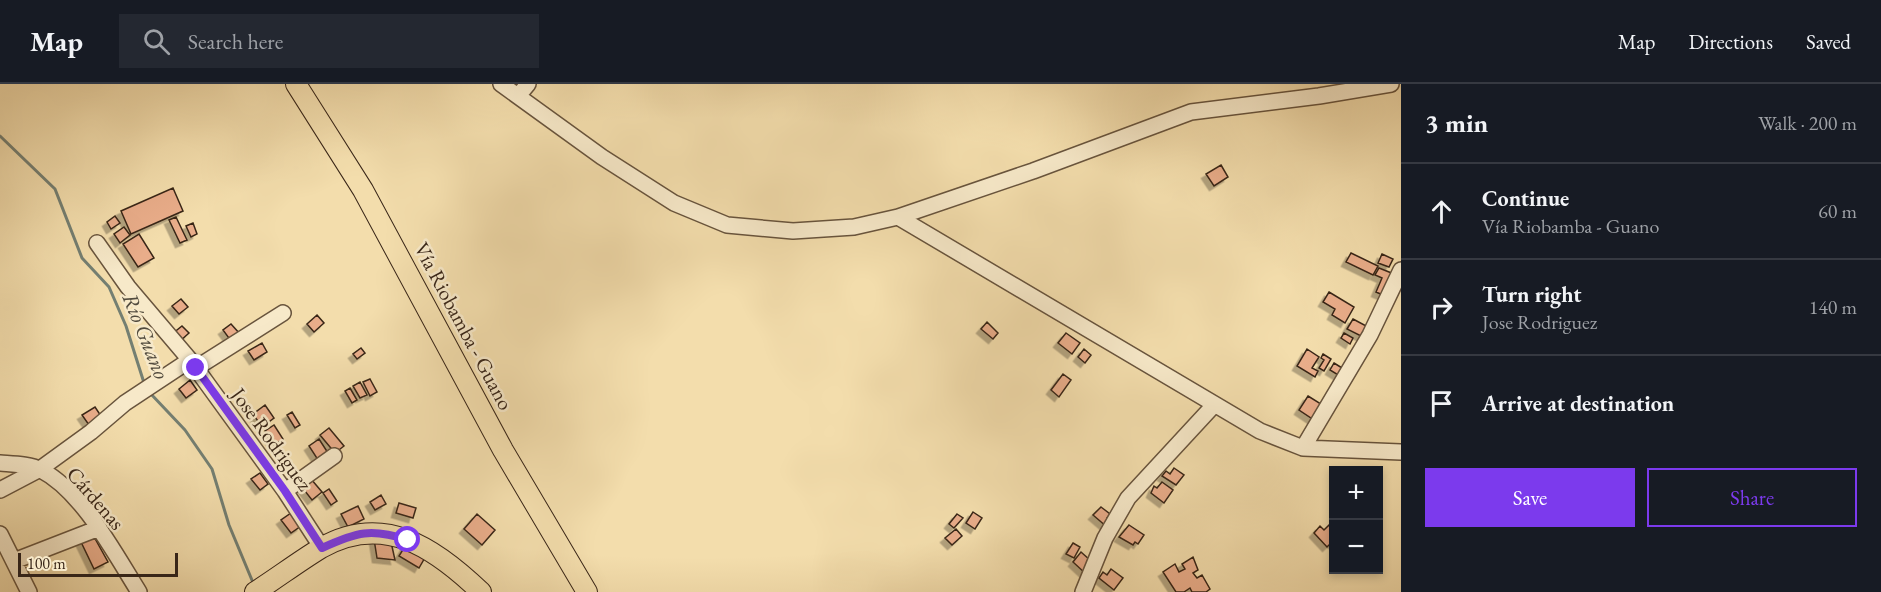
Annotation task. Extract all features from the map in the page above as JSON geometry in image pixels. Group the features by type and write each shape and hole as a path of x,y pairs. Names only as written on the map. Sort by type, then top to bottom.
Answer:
{"main road":[{"name":"Vía Riobamba - Guano","path":"296,84 363,190 503,450 587,592"},
{"path":"262,588 322,548 346,537 376,532 408,540 433,554 452,566 481,592"}],"street":[{"path":"501,84 523,90 602,158 674,203 727,225 793,231 854,227 898,217 1033,171 1191,112 1394,84 1401,88"},
{"path":"898,217 1260,431 1303,448 1401,452"},
{"name":"Jose Rodriguez","path":"97,243 134,294 193,364 285,491 322,548"},
{"path":"1303,448 1370,335 1401,270"},
{"path":"0,490 40,469 91,432 125,403 159,380 193,364 283,313"},
{"path":"1085,591 1105,538 1128,498 1214,405"},
{"path":"285,491 334,456"},
{"name":"Cárdenas","path":"0,463 40,469 65,487 99,528 139,592"},
{"path":"14,561 99,528"},
{"path":"0,534 29,592"}],"building":[{"path":"1221,165 1228,177 1214,186 1206,174"},
{"path":"173,188 183,211 131,234 121,211"},
{"path":"115,216 120,223 111,229 107,222"},
{"path":"176,217 187,240 180,243 169,220"},
{"path":"193,223 197,234 191,237 186,226"},
{"path":"124,227 130,235 120,243 114,234"},
{"path":"139,234 154,258 138,267 123,244"},
{"path":"1351,253 1378,266 1373,275 1346,262"},
{"path":"1382,254 1393,259 1389,267 1378,263"},
{"path":"1379,268 1394,274 1385,296 1376,292 1382,278 1375,275"},
{"path":"1329,292 1354,307 1345,323 1332,315 1335,309 1323,302"},
{"path":"181,299 188,307 179,314 172,306"},
{"path":"317,315 324,323 314,332 307,324"},
{"path":"1353,319 1370,328 1365,338 1347,329"},
{"path":"987,322 998,333 993,339 981,329"},
{"path":"231,324 240,334 231,341 223,330"},
{"path":"182,326 189,333 179,342 172,334"},
{"path":"1066,333 1080,343 1072,354 1058,343"},
{"path":"1344,333 1353,338 1350,344 1341,338"},
{"path":"262,343 267,352 254,360 248,351"},
{"path":"361,348 365,353 357,359 353,354"},
{"path":"1084,349 1091,355 1085,363 1078,357"},
{"path":"1307,349 1319,357 1312,368 1318,371 1315,377 1297,366"},
{"path":"1323,354 1331,359 1324,371 1319,368 1324,360 1321,358"},
{"path":"1334,363 1347,371 1343,378 1330,370"},
{"path":"1063,374 1071,380 1059,397 1051,390"},
{"path":"370,379 377,392 370,396 363,382"},
{"path":"190,380 197,390 186,398 179,389"},
{"path":"360,382 367,395 360,398 353,386"},
{"path":"350,388 357,400 352,403 345,391"},
{"path":"1308,396 1321,404 1317,422 1299,410"},
{"path":"265,405 274,418 262,427 253,414"},
{"path":"95,407 101,416 89,425 82,415"},
{"path":"292,412 300,425 295,428 287,415"},
{"path":"274,425 283,439 274,445 265,431"},
{"path":"329,428 344,446 335,453 320,435"},
{"path":"319,439 330,456 320,463 309,446"},
{"path":"1174,468 1184,475 1176,485 1162,476 1166,471 1170,474"},
{"path":"260,473 268,484 260,490 251,479"},
{"path":"311,479 322,492 312,500 301,486"},
{"path":"1162,482 1173,490 1164,503 1151,493 1154,486 1157,488"},
{"path":"329,489 337,501 331,505 323,493"},
{"path":"381,495 386,504 375,510 370,502"},
{"path":"399,503 416,508 413,518 396,513"},
{"path":"358,506 364,519 348,527 341,514"},
{"path":"1101,507 1110,514 1107,518 1111,522 1107,527 1093,515"},
{"path":"973,512 982,518 975,529 966,523"},
{"path":"291,513 301,526 291,533 281,520"},
{"path":"477,514 495,530 482,545 464,529"},
{"path":"957,514 963,518 954,528 949,524"},
{"path":"1129,525 1144,535 1138,544 1135,542 1133,545 1119,537"},
{"path":"1329,525 1329,545 1327,547 1314,533 1320,526 1324,530"},
{"path":"956,529 962,536 952,545 945,538"},
{"path":"93,535 108,562 94,569 81,542"},
{"path":"374,539 391,542 395,560 377,558"},
{"path":"407,543 427,554 419,568 399,556"},
{"path":"1073,543 1080,547 1074,558 1066,554"},
{"path":"1081,552 1091,561 1086,574 1073,562"},
{"path":"1193,557 1198,570 1193,573 1197,578 1202,575 1210,589 1206,592 1192,592 1190,588 1184,592 1176,592 1163,572 1175,564 1179,572 1185,569 1182,564"},
{"path":"1111,569 1123,578 1114,590 1099,578 1103,572 1107,575"}],"waterway":[{"name":"Río Guano","path":"0,136 55,189 82,258 109,287 126,326 145,386"},
{"name":"Río Guano","path":"150,393 185,430 212,469 229,525 254,585"}],"route":[{"path":"196,368 285,491 322,548 346,537 364,533 376,532 408,540"}]}
